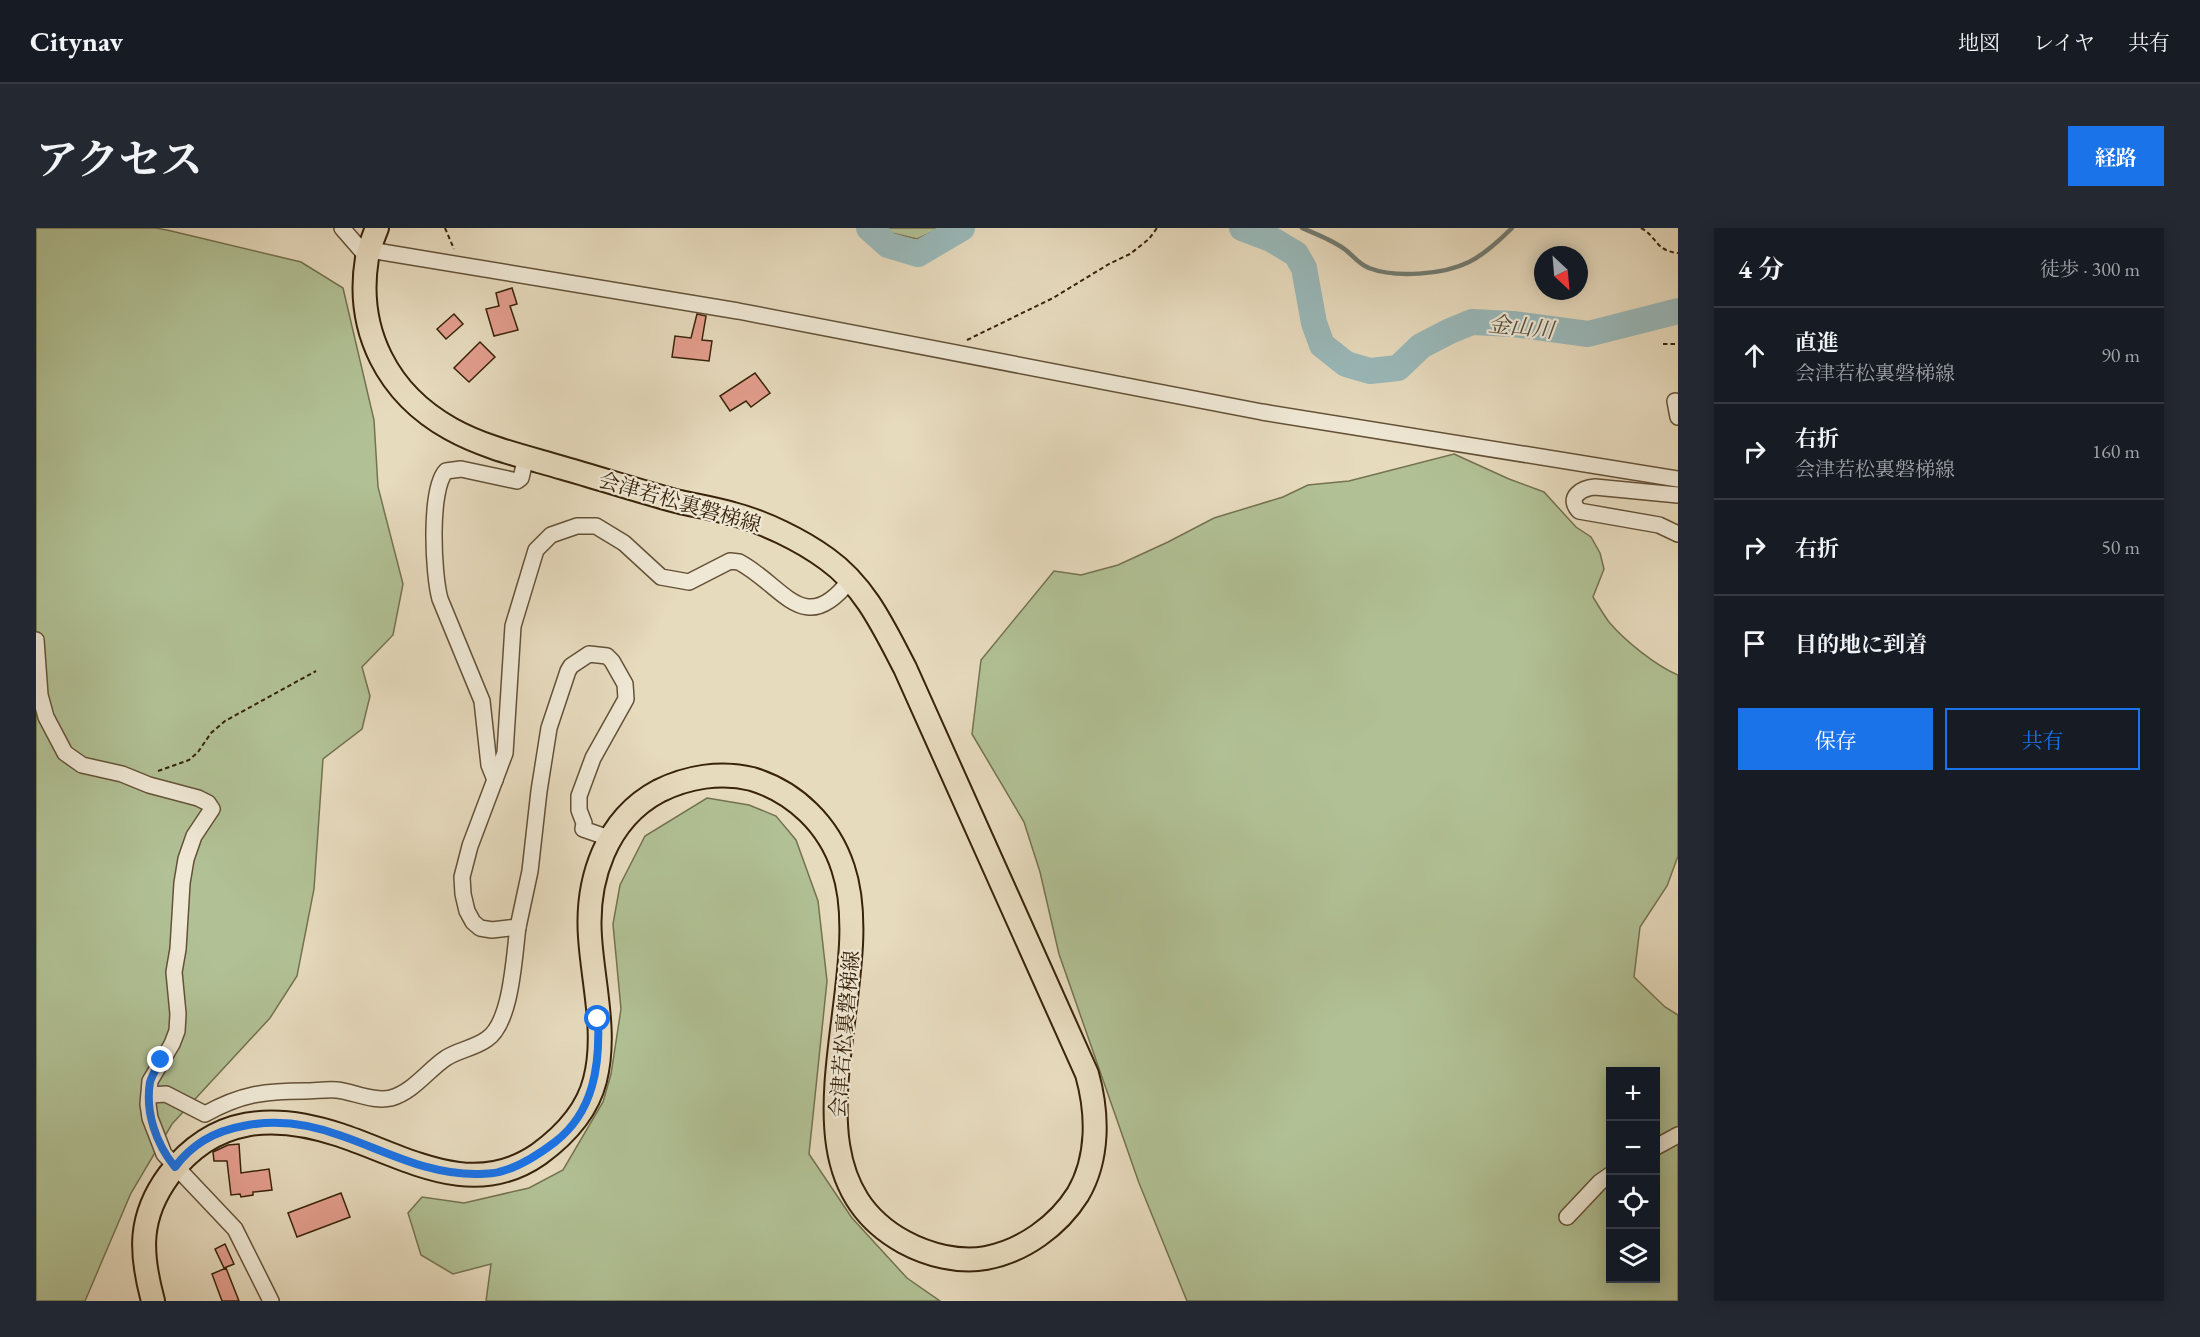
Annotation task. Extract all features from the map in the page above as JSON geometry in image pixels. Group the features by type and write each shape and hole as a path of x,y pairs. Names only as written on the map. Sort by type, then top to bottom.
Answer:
{"main road":[{"name":"会津若松裏磐梯線","path":"153,1301 144,1267 144,1227 159,1188 182,1158 201,1142 224,1130 260,1122 298,1124 341,1135 431,1169 466,1174 498,1173 533,1158 564,1135 585,1107 595,1080 600,1047 589,933 590,908 595,879 609,838 636,807 652,795 671,786 708,776 745,777 775,787 807,809 826,831 842,864 850,893 851,948 839,1050 836,1134 844,1171 859,1201 881,1227 925,1252 963,1259 983,1259 1022,1246 1039,1235 1063,1213 1083,1184 1088,1172 1095,1124 1093,1095 1087,1074 906,668 865,597 828,560 758,522 526,457 470,438 438,422 404,393 382,360 371,334 366,313 365,287 369,254 376,228"}],"street":[{"path":"342,228 369,254 462,265 738,311 1262,412 1678,478"},
{"path":"1675,401 1678,417"},
{"path":"495,780 489,765 482,701 435,582 435,519 441,476 446,471 461,469 517,481 521,478 526,457"},
{"path":"1678,495 1595,487 1586,488 1576,494 1574,500 1575,507 1579,511 1659,525 1678,534"},
{"path":"518,927 492,930 480,928 473,922 467,911 462,877 468,854 505,753 513,626 536,550 551,535 577,526 596,525 624,543 661,577 688,582 730,561 739,562 795,604 807,609 820,606 840,594 850,580"},
{"path":"36,640 40,695 49,725 65,753 82,765 198,798 208,803 212,809 194,836 186,859 174,972 178,1014 177,1031 150,1081 148,1104 150,1118 164,1154 235,1229 271,1301"},
{"path":"150,1095 166,1094 205,1114 237,1098 278,1090 336,1090 389,1099 403,1093 447,1057 487,1039 496,1030 502,1020 507,1000 518,927 530,871 549,728 568,671 571,666 589,654 607,656 625,684 626,699 592,758 579,796 583,829 609,838"},
{"path":"1660,1145 1678,1135"},
{"path":"1567,1217 1606,1178"}],"path":[{"path":"445,228 462,265"},
{"path":"945,352 1053,298 1108,264 1130,254 1149,239 1157,228"},
{"path":"1641,228 1657,245 1671,253 1678,253"},
{"path":"1663,344 1678,344"},
{"path":"136,779 189,760 225,721 316,671"}],"green space":[{"path":"36,228 155,228 167,230 301,262 343,288 374,420 378,487 403,584 393,635 362,667 370,696 362,729 323,759 314,889 297,976 270,1018 172,1124 131,1193 85,1301 36,1301"},
{"path":"886,228 951,228 934,231 917,239 892,233"},
{"path":"1454,454 1544,492 1576,527 1591,537 1600,553 1604,569 1593,597 1609,622 1641,652 1678,675 1678,856 1667,886 1640,927 1634,977 1665,1007 1678,1015 1678,1301 1187,1301 1139,1183 1059,954 1040,872 1024,822 972,734 981,660 1054,571 1081,575 1118,565 1214,518 1283,497 1308,485 1349,481"},
{"path":"707,798 749,805 776,816 796,840 818,901 827,981 809,1154 852,1218 907,1278 940,1301 486,1301 491,1264 453,1274 421,1255 408,1213 422,1197 464,1203 529,1188 563,1170 603,1102 611,1074 621,1009 613,924 620,885 645,836"}],"building":[{"path":"512,288 517,304 510,306 518,330 494,336 486,309 499,306 496,293"},
{"path":"454,314 463,324 446,339 437,329"},
{"path":"697,314 706,316 702,340 712,341 709,361 672,357 675,336 691,338"},
{"path":"480,342 495,357 469,382 454,368"},
{"path":"755,373 770,393 751,407 746,401 730,411 720,396"},
{"path":"239,1144 241,1173 269,1169 272,1190 253,1192 253,1195 241,1197 240,1194 231,1195 227,1161 214,1161 213,1152 228,1145"},
{"path":"341,1193 350,1217 297,1237 288,1213"},
{"path":"225,1244 234,1264 224,1268 215,1249"},
{"path":"226,1268 239,1301 222,1301 212,1274"}],"waterway":[{"name":"金山川","path":"869,228 888,245 918,254 962,228"},
{"name":"金山川","path":"1242,228 1271,239 1296,254 1304,268 1314,323 1322,345 1346,364 1370,371 1398,368 1421,346 1472,322 1513,324 1588,334 1678,311"},
{"path":"1302,228 1337,244 1366,267 1405,274 1446,270 1469,262 1492,247 1512,228"}],"route":[{"path":"161,1060 150,1081 148,1104 150,1118 164,1154 175,1167 201,1142 224,1130 260,1122 298,1124 341,1135 431,1169 466,1174 498,1173 533,1158 564,1135 585,1107 595,1080 600,1047 598,1019"}]}
